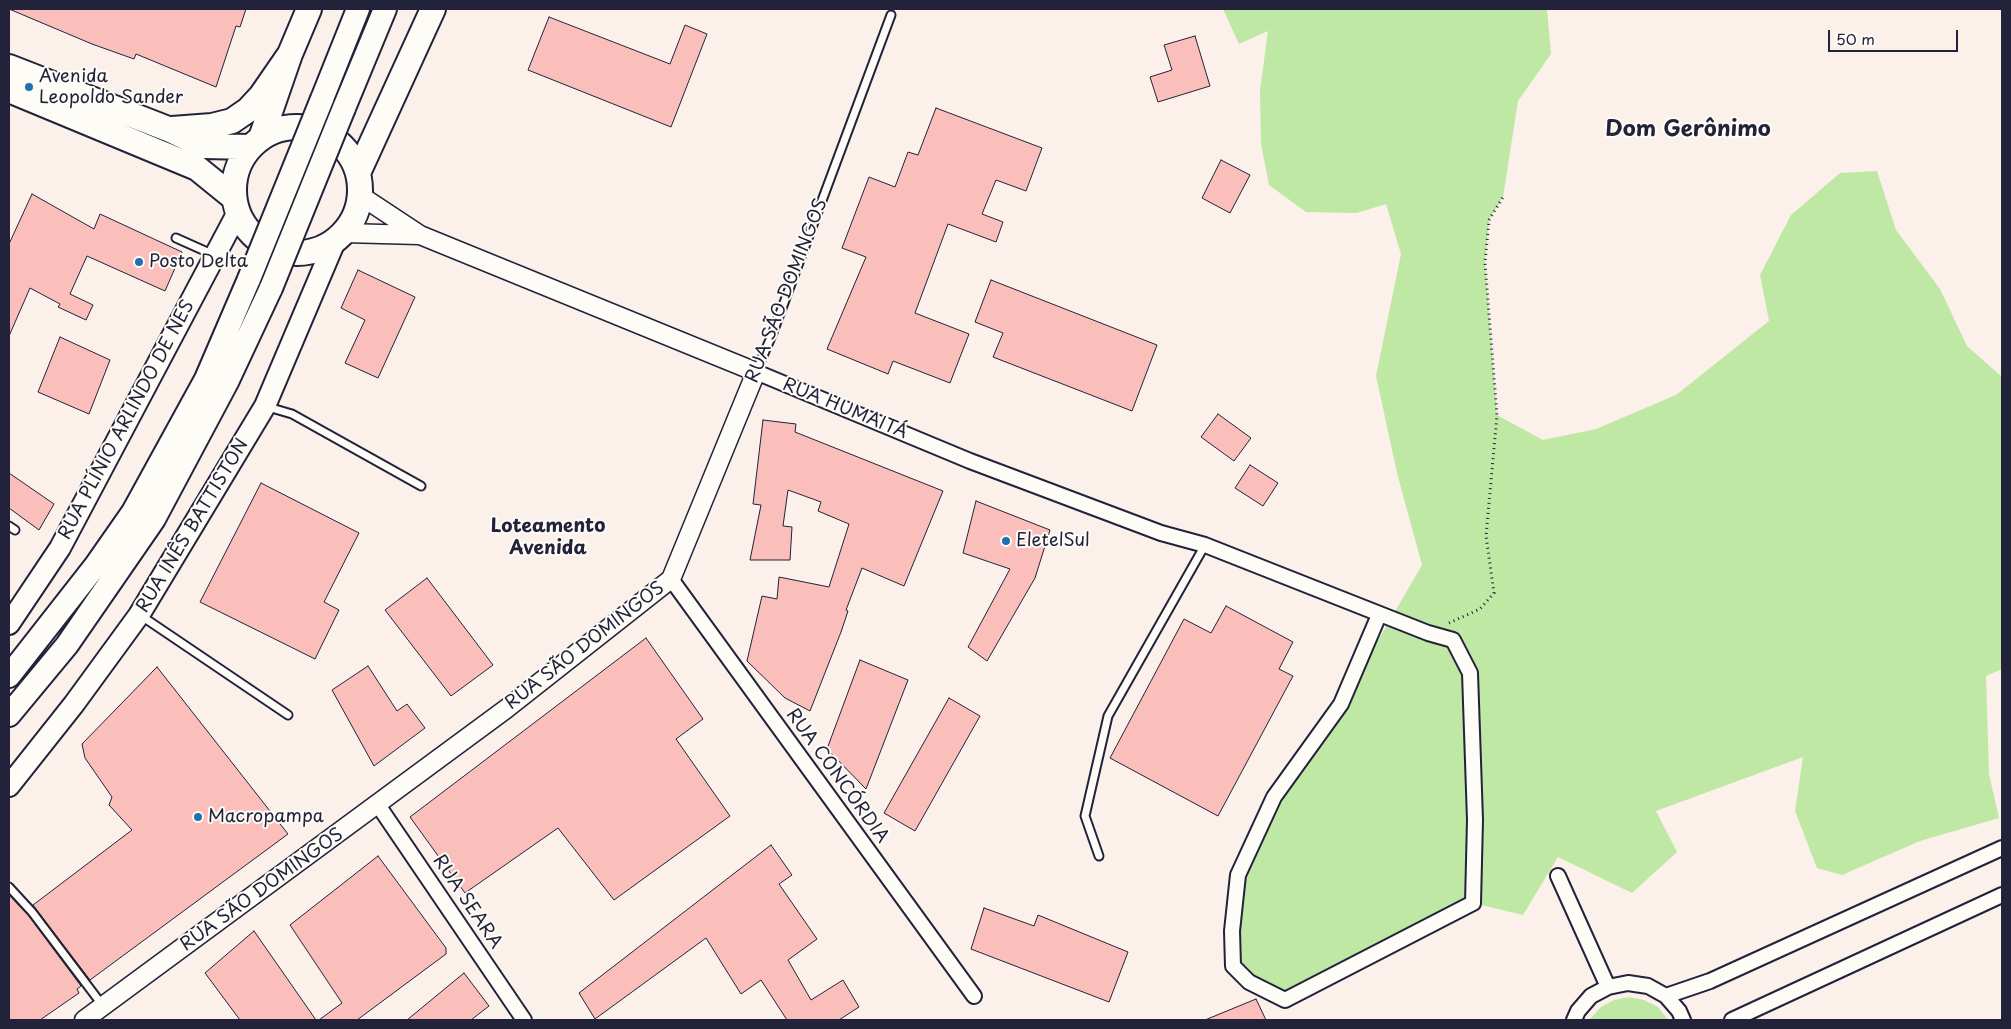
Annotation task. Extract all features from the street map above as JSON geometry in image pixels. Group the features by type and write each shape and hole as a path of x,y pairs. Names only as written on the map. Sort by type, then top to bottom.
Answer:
{"highway":[{"path":"236,205 237,171 256,142 309,9"},
{"path":"9,90 198,168 236,205 253,236 276,250 301,254 313,252 340,237 357,212 360,185 433,9"},
{"path":"168,129 212,126 232,121 248,110 261,96 290,54"},
{"path":"9,67 168,129 204,146 256,142 273,131 287,127 315,129 337,141 354,161 360,185"}],"main road":[{"path":"9,676 90,572 133,512 206,379 249,279 358,9"},
{"path":"9,715 67,645 154,519 227,382 271,288 385,9"},
{"name":"RUA PLÍNIO ARLINDO DE NES","path":"9,624 60,548 216,256 236,205"},
{"name":"RUA INÊS BATTISTON","path":"9,786 42,746 140,615 265,406 340,237"}],"street":[{"name":"RUA HUMAITÁ","path":"360,185 420,236 970,461 1160,533 1205,545 1380,615 1453,640 1470,673 1475,820 1473,903 1285,1000 1249,982 1233,966 1232,931 1238,875 1274,797 1341,704 1380,615"},
{"name":"RUA HUMAITÁ","path":"340,237 420,236"},
{"name":"RUA SÃO DOMINGOS","path":"85,1020 506,709 671,578 756,372"},
{"name":"RUA CONCÓRDIA","path":"671,578 974,996"},
{"name":"RUA SEARA","path":"378,805 524,1020"},
{"path":"1666,996 1710,981 2002,848"},
{"path":"1558,876 1608,986"},
{"path":"1732,1020 2002,895"},
{"path":"1574,1020 1578,1011 1591,996 1608,986 1628,983 1648,986 1666,996 1679,1011 1683,1020"}],"lane":[{"name":"RUA SÃO DOMINGOS","path":"756,372 776,326 891,15"},
{"path":"176,238 216,256"},
{"path":"265,406 292,414 421,486"},
{"path":"1099,856 1086,816 1108,716 1205,545"},
{"path":"140,615 288,715"},
{"path":"9,886 32,912 103,1007"}],"path":[{"path":"1428,633 1480,609 1494,593 1486,536 1497,415 1485,263 1489,220 1503,197"}],"green space":[{"path":"1223,9 1547,9 1551,54 1518,101 1503,197 1489,220 1485,263 1497,415 1543,440 1596,429 1676,395 1769,321 1760,275 1791,215 1840,173 1877,171 1896,230 1940,289 1967,346 2002,377 2002,669 1986,676 1989,774 1999,818 1920,841 1842,875 1817,868 1795,811 1803,757 1656,811 1677,852 1632,893 1558,857 1523,915 1473,903 1285,1000 1233,966 1238,875 1274,797 1341,704 1422,565 1398,477 1376,376 1401,254 1386,204 1357,213 1306,212 1269,185 1261,144 1260,90 1268,31 1239,44"},
{"path":"1629,997 1644,1000 1658,1007 1668,1020 1589,1020 1601,1007 1614,1000"}],"building":[{"path":"9,9 246,9 240,27 236,26 216,87 136,54 134,59 92,44"},
{"path":"549,17 670,64 685,25 707,34 671,127 528,70"},
{"path":"1195,36 1210,86 1158,102 1150,77 1172,70 1164,45"},
{"path":"936,108 1042,148 1026,191 996,180 982,214 1003,222 996,242 948,224 915,313 969,334 950,383 893,361 888,374 827,349 866,257 842,248 869,177 895,187 908,152 918,155"},
{"path":"1221,160 1250,175 1230,213 1202,198"},
{"path":"32,194 94,229 100,214 182,252 165,291 87,256 70,294 93,305 86,320 58,307 60,304 30,288 9,336 9,244"},
{"path":"358,270 415,297 378,378 345,363 365,320 341,308"},
{"path":"991,280 1157,345 1132,411 993,357 1003,333 975,322"},
{"path":"60,337 110,360 89,414 38,392"},
{"path":"1218,414 1251,438 1234,461 1201,437"},
{"path":"763,420 796,424 795,432 943,491 904,586 862,568 846,610 848,611 841,632 810,711 785,698 747,661 762,596 777,599 779,577 829,587 849,524 818,511 821,502 788,490 783,526 792,527 790,560 750,560 761,505 753,504"},
{"path":"1250,465 1278,483 1263,506 1235,488"},
{"path":"9,473 54,504 39,530 9,508"},
{"path":"261,483 359,533 324,602 339,610 315,659 200,602"},
{"name":"EletelSul","path":"976,501 1050,530 1035,578 987,661 968,647 1010,569 963,553"},
{"path":"427,578 493,665 451,696 385,610"},
{"path":"1226,606 1293,642 1279,669 1293,676 1218,816 1110,758 1184,619 1211,633"},
{"path":"646,638 703,719 676,739 730,816 614,900 558,828 465,893 410,817"},
{"path":"860,660 908,680 866,789 827,749"},
{"path":"368,666 397,711 407,704 425,728 374,766 332,690"},
{"name":"Macropampa","path":"157,667 288,834 90,980 33,905 132,830 109,805 112,797 85,758 82,744"},
{"path":"949,698 980,716 915,831 884,813"},
{"path":"771,845 792,875 779,884 817,939 788,960 811,1000 843,980 859,1007 839,1020 787,1020 761,980 741,994 706,938 595,1019 579,993"},
{"path":"378,856 446,948 446,954 357,1020 319,1020 342,1003 290,925"},
{"path":"9,895 28,915 81,986 77,989 79,993 40,1020 9,1020"},
{"path":"984,908 1034,926 1038,915 1128,952 1109,1002 971,949"},
{"path":"254,931 316,1020 240,1020 205,973"},
{"path":"464,973 489,1006 471,1020 407,1020"},
{"path":"1256,999 1266,1020 1205,1020"}],"place":[{"name":"Avenida Leopoldo Sander","path":"29,87"},
{"name":"Posto Delta","path":"139,262"},
{"name":"EletelSul","path":"1006,541"},
{"name":"Macropampa","path":"198,817"}],"district":[{"name":"Dom Gerônimo","path":"1688,130"},
{"name":"Loteamento Avenida","path":"548,538"}]}
